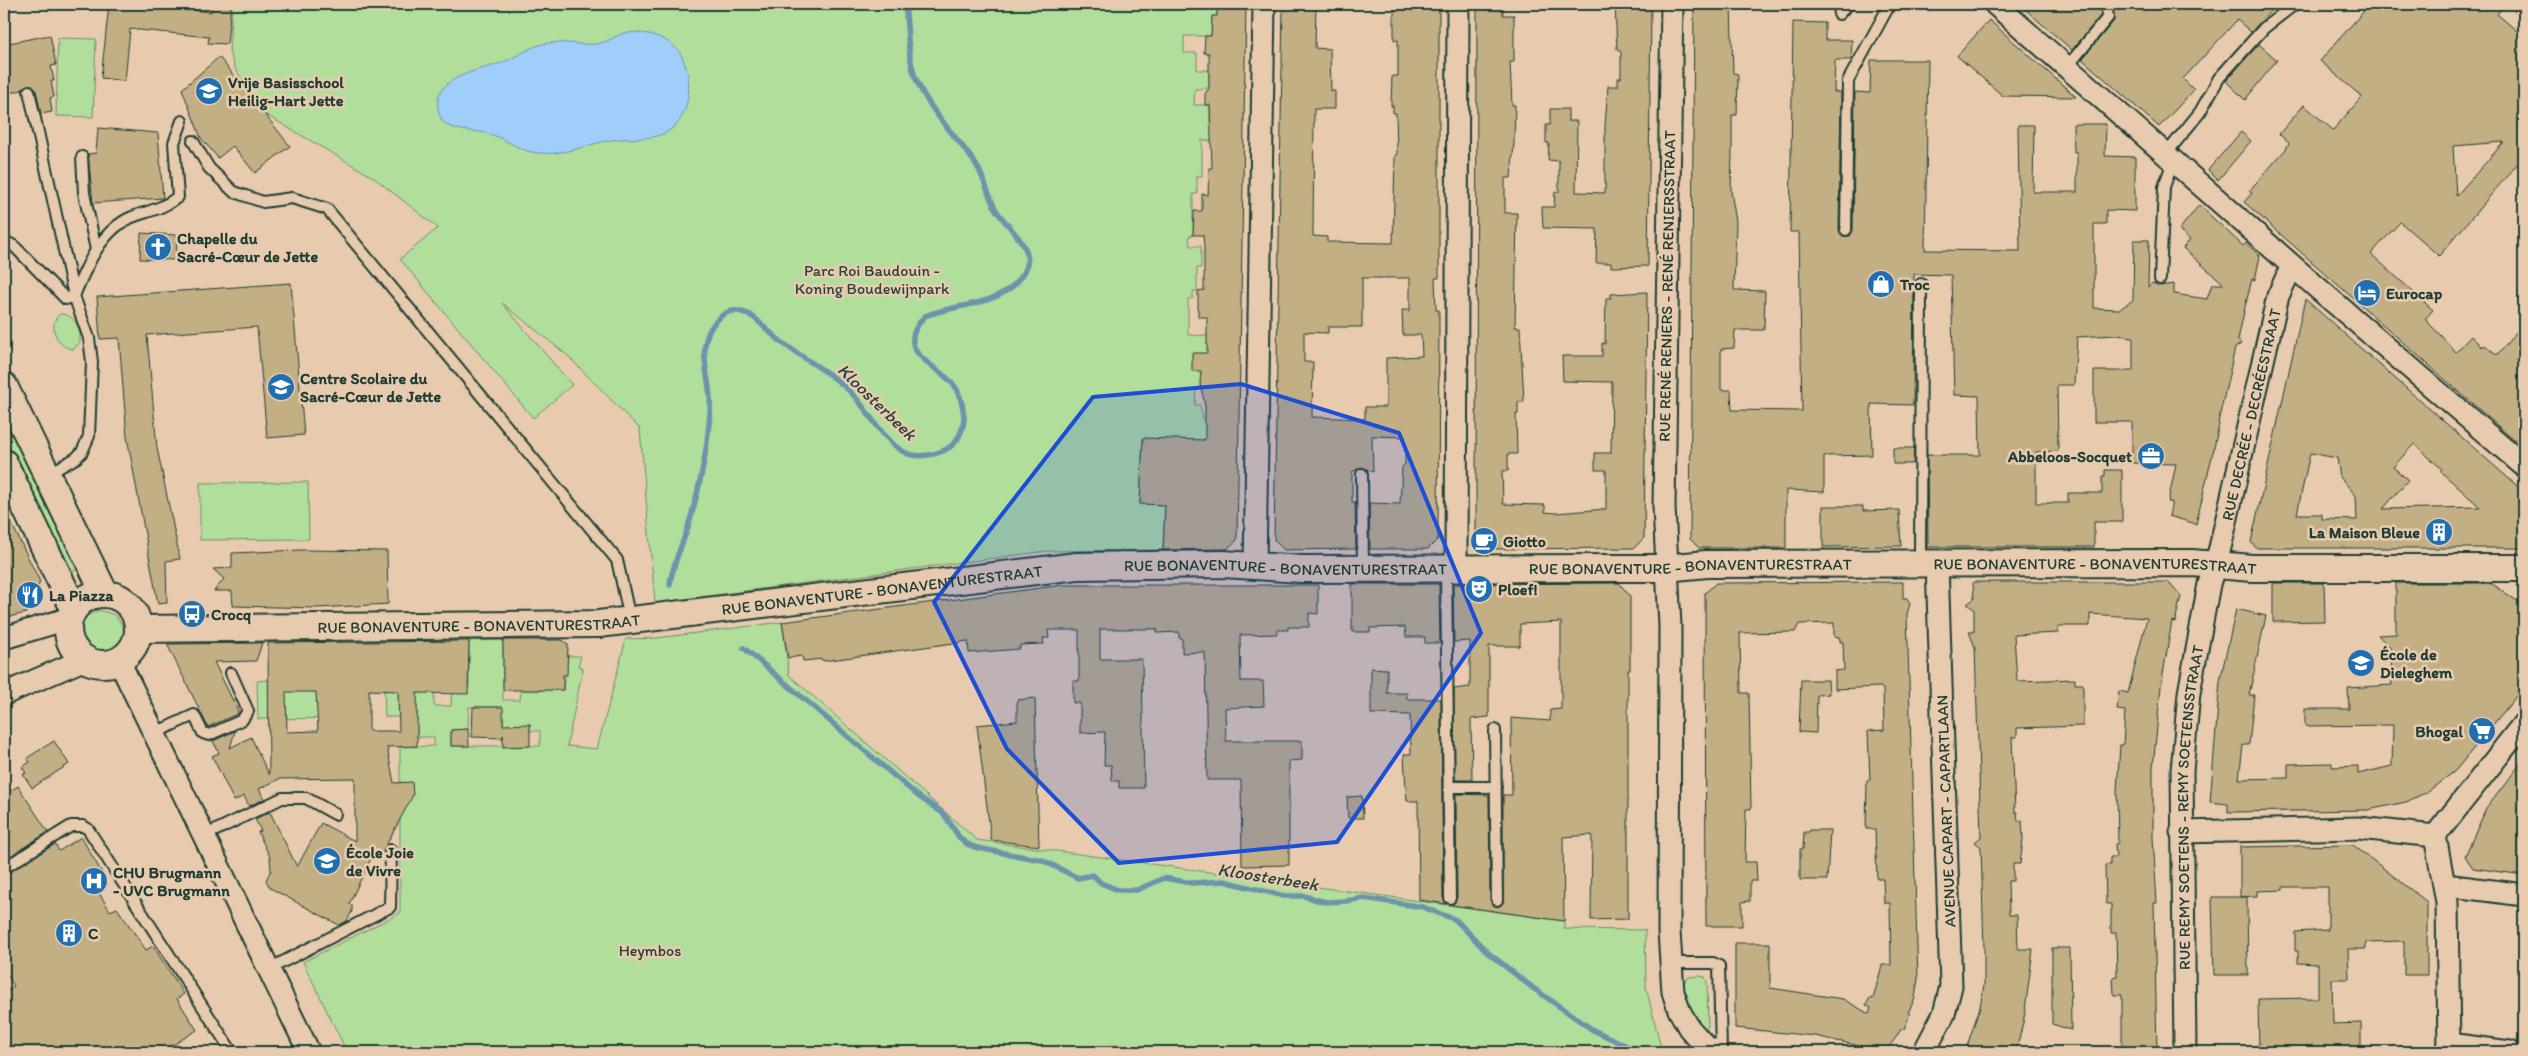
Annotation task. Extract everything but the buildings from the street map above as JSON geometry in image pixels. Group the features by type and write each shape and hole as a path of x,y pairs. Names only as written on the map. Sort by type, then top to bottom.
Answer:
{"street":[{"path":"1255,567 1264,4"},
{"path":"1451,569 1458,4"},
{"name":"RUE RENÉ RENIERS - RENÉ RENIERSSTRAAT","path":"1672,4 1664,493 1665,568 1670,626 1671,963 1673,992 1682,1018 1705,1046 1716,1052"},
{"path":"2003,6 2067,67 2292,266 2524,466"},
{"name":"RUE DECRÉE - DECRÉESTRAAT","path":"2214,564 2220,548 2278,296 2292,266"},
{"path":"4,386 105,594"},
{"path":"4,462 72,614"},
{"name":"RUE BONAVENTURE - BONAVENTURESTRAAT","path":"139,629 599,624 1077,566 1223,564 1273,569 1451,569 1665,568 1707,564 1929,563 2214,564 2252,568 2524,568"},
{"name":"AVENUE CAPART - CAPARTLAAN","path":"1924,1052 1944,1014 1951,986 1929,563"},
{"name":"RUE REMY SOETENS - REMY SOETENSSTRAAT","path":"2185,1052 2181,832 2182,771 2189,693 2214,564"},
{"path":"4,694 85,660 102,664 119,661 130,653 136,642 139,629 136,616 129,605 118,597 105,594 93,595 82,601 72,614 68,626 70,642 85,660"},
{"path":"4,638 72,614"},
{"path":"119,661 310,1052"},
{"path":"2510,1052 2449,1048 2445,885 2435,836 2524,723"},
{"path":"2181,832 2359,828 2435,836"},
{"path":"2445,885 2524,895"}],"lane":[{"path":"1839,14 1848,4"},
{"path":"1846,230 1848,81 1890,4"},
{"path":"2067,67 2108,17 2106,4"},
{"path":"2160,279 2164,188 2169,157 2200,112 2220,78 2264,28 2295,4"},
{"path":"29,91 74,296 81,313 91,351 90,428 82,452 64,466 46,475"},
{"path":"4,241 14,246 66,299 74,296 96,250 121,223 167,206 178,197 174,142 182,121"},
{"path":"193,141 209,168 234,192 263,202 292,198 327,209 617,560 630,620"},
{"path":"82,157 89,222 96,250"},
{"path":"1921,284 1929,563"},
{"path":"1362,474 1363,569"},
{"path":"1450,898 1451,569"},
{"path":"154,733 194,715 203,733 210,735 242,720 248,710 231,673"},
{"path":"1495,730 1497,900"},
{"path":"1449,787 1496,787"},
{"path":"204,836 282,798 306,798 335,814"},
{"path":"4,868 71,826 83,826 88,830 232,1052"},
{"path":"269,969 390,907 391,850"},
{"path":"1671,963 1713,963 1719,966 1721,1052"}],"highlighted area":[{"path":"1241,384 1399,433 1481,633 1337,842 1119,863 1007,749 934,602 1093,397"}],"green space":[{"name":"Parc Roi Baudouin - Koning Boudewijnpark","path":"232,4 1217,4 1217,16 1212,16 1211,36 1184,36 1184,53 1197,53 1197,70 1209,70 1209,88 1195,89 1194,105 1210,105 1210,123 1216,123 1216,141 1202,140 1202,176 1197,176 1197,194 1193,194 1193,235 1189,236 1190,246 1201,246 1201,268 1197,268 1197,291 1193,291 1193,298 1188,299 1188,335 1214,336 1201,371 1200,388 1196,389 1195,405 1200,405 1208,440 1143,439 1140,504 1165,505 1163,550 1047,551 655,603 640,429 567,355 502,303 572,385 533,418 400,259 438,228 373,177 263,113 235,68 229,51"},
{"path":"58,38 96,39 93,117 56,116"},
{"path":"60,314 73,319 78,327 80,342 74,349 63,345 56,336 54,324"},
{"path":"16,430 19,436 16,441 73,561 81,562 83,567 65,575 65,567 8,445 4,445 4,436"},
{"path":"308,482 309,539 200,540 200,483"},
{"path":"99,610 115,615 125,629 121,647 115,651 99,651 85,641 80,633 84,617"},
{"name":"Heymbos","path":"782,622 789,675 977,840 1564,921 1564,929 1645,930 1646,987 1662,1052 347,1052 303,962 400,913 400,747 434,746 434,737 417,737 417,693 434,692 434,706 451,706 452,687 469,687 469,641 503,640 503,700 520,700 521,690 563,690 567,656 581,656 578,666 583,668 567,746 597,749 626,639 657,638","holes":["469,707 498,707 503,717 503,735 530,724 530,731 540,731 540,746 451,746 451,730 468,729"]},
{"path":"272,680 314,689 357,718 258,719 257,681"},
{"path":"398,683 399,717 385,717 384,684"},
{"path":"1689,977 1705,977 1707,982 1708,1027 1705,1029 1689,1007 1684,986 1685,980"}],"water":[{"path":"624,33 645,33 659,37 677,49 682,57 688,78 688,100 680,120 667,132 652,137 612,140 557,153 548,153 532,152 499,137 487,133 460,130 442,121 438,107 439,95 445,86 454,79 506,61 538,45 549,43 596,44"}],"waterway":[{"name":"Kloosterbeek","path":"670,585 675,563 695,502 706,450 710,397 705,346 711,328 726,313 732,311 747,313 782,343 837,380 856,398 891,443 906,453 923,456 941,452 950,447 960,433 964,417 958,392 954,385 920,356 914,348 913,339 916,328 925,316 985,301 997,296 1017,282 1025,271 1028,261 1022,242 995,208 975,163 921,91 911,61 905,4"},
{"name":"Kloosterbeek","path":"744,648 918,796 944,814 959,837 967,844 977,848 1042,860 1078,878 1093,875 1101,883 1118,890 1137,890 1164,878 1192,883 1224,881 1284,896 1304,896 1325,902 1364,898 1423,907 1456,920 1487,952 1533,988 1593,1030 1621,1043 1622,1052"},
{"name":"Kloosterbeek","path":"1621,1043 1638,1052"}],"place":[{"name":"Vrije Basisschool Heilig-Hart Jette","path":"209,91"},
{"name":"Chapelle du Sacré-Cœur de Jette","path":"158,247"},
{"name":"Troc","path":"1881,284"},
{"name":"Eurocap","path":"2367,293"},
{"name":"Centre Scolaire du Sacré-Cœur de Jette","path":"281,387"},
{"name":"Abbeloos-Socquet","path":"2151,456"},
{"name":"La Maison Bleue","path":"2439,532"},
{"name":"Giotto","path":"1484,541"},
{"name":"Ploef!","path":"1479,589"},
{"name":"La Piazza","path":"30,595"},
{"name":"Crocq","path":"192,614"},
{"name":"École de Dieleghem","path":"2361,663"},
{"name":"Bhogal","path":"2482,731"},
{"name":"École Joie de Vivre","path":"327,861"},
{"name":"CHU Brugmann - UVC Brugmann","path":"94,881"},
{"name":"C","path":"69,933"}]}
